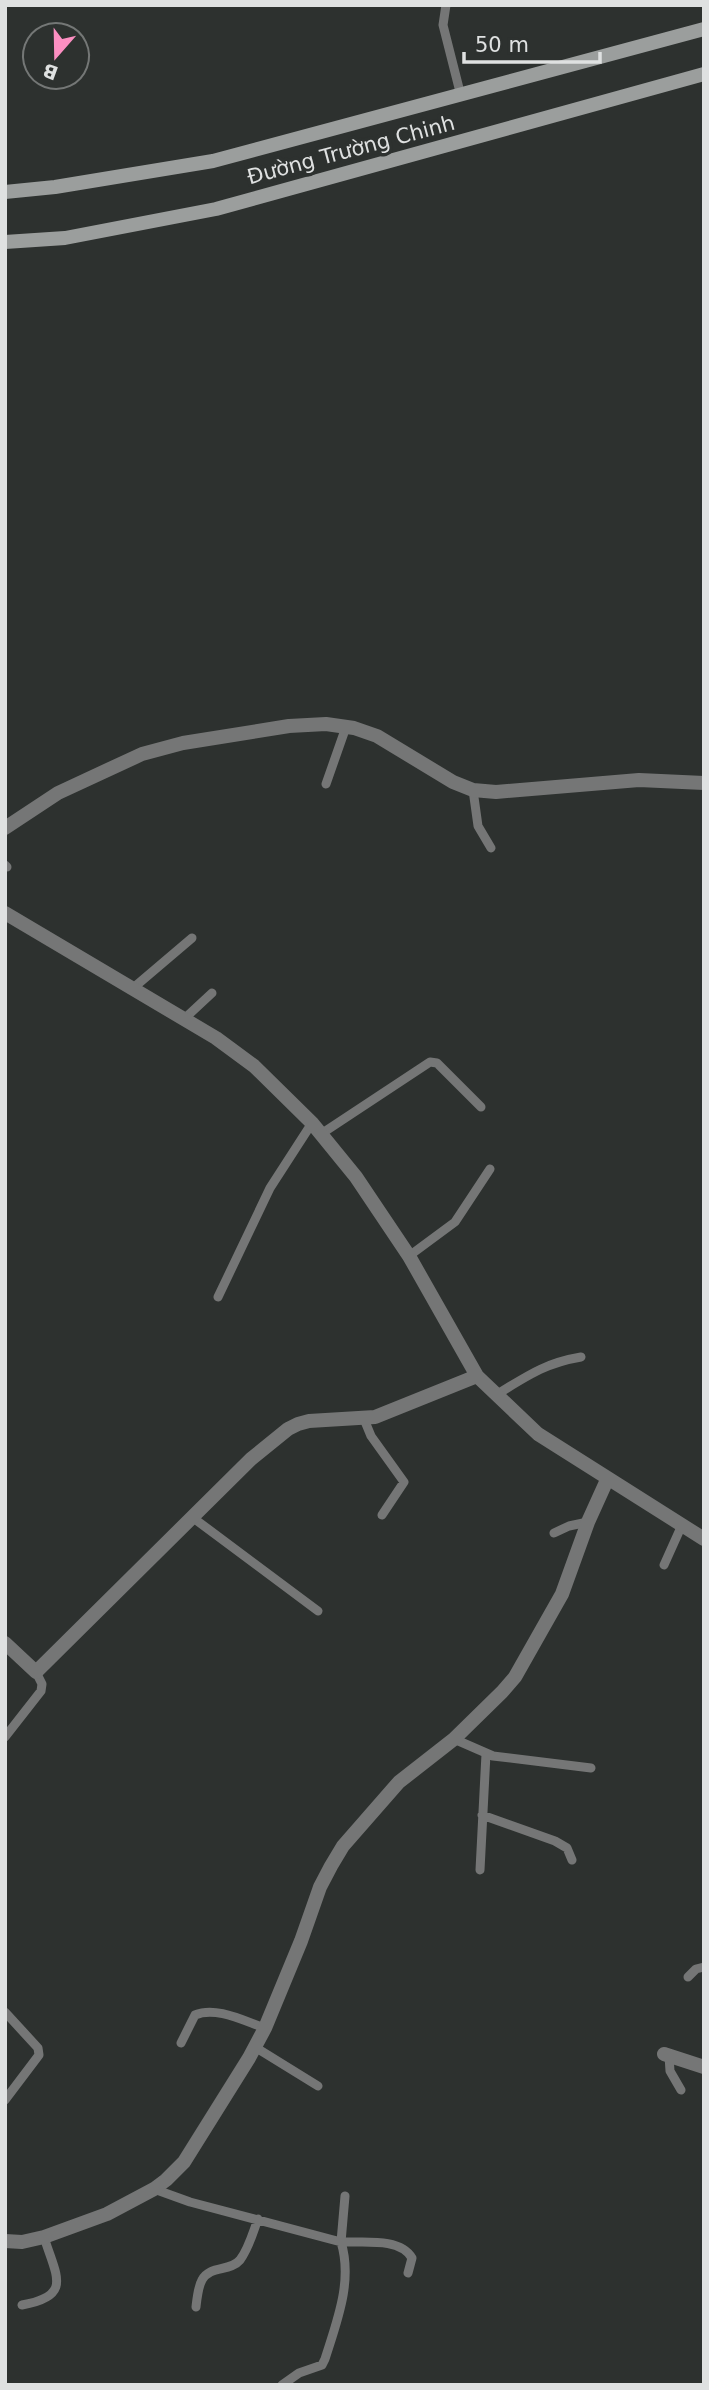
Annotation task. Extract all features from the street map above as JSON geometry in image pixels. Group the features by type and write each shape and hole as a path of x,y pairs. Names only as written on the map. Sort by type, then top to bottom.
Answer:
{"main road":[{"name":"Đường Trường Chinh","path":"5,192 55,187 213,161 704,29"},
{"name":"Đường Trường Chinh","path":"5,242 65,238 216,209 704,74"}],"street":[{"path":"5,828 58,793 142,754 183,743 289,726 326,724 377,736 453,782 472,790 496,792 639,780 704,783"},
{"path":"5,913 216,1038 254,1066 317,1129 356,1177 409,1256 477,1376 538,1434 704,1539"},
{"path":"5,1643 36,1672 260,1450 288,1429 309,1421 374,1417 477,1376"},
{"path":"5,2241 22,2242 44,2237 107,2214 154,2189 184,2162 265,2028 301,1941 320,1886 343,1846 399,1782 454,1739 515,1677 562,1594 588,1522 607,1480"},
{"path":"666,2055 704,2067"}],"lane":[{"path":"446,5 443,25 461,96"},
{"path":"326,784 346,727"},
{"path":"472,790 478,826 491,848"},
{"path":"132,989 192,938"},
{"path":"184,1019 212,993"},
{"path":"218,1297 270,1188 317,1129 430,1062 437,1063 481,1107"},
{"path":"409,1256 455,1222 490,1168"},
{"path":"496,1395 544,1366 582,1357"},
{"path":"364,1419 371,1436 404,1482 382,1515"},
{"path":"192,1517 318,1611"},
{"path":"554,1533 588,1522"},
{"path":"664,1566 682,1525"},
{"path":"5,1737 41,1691 42,1684 36,1672"},
{"path":"454,1739 486,1754 591,1768"},
{"path":"480,1870 486,1754"},
{"path":"482,1815 555,1841 566,1848 572,1860"},
{"path":"688,1977 696,1969 704,1967"},
{"path":"5,2012 38,2048 39,2055 5,2100"},
{"path":"181,2043 195,2015 204,2012 215,2012 265,2028"},
{"path":"255,2047 318,2085"},
{"path":"666,2055 670,2071 681,2090"},
{"path":"154,2189 190,2202 341,2242 391,2244 404,2248 412,2258 408,2273"},
{"path":"282,2385 299,2373 322,2365 325,2359 343,2292 346,2267 341,2242 345,2196"},
{"path":"196,2307 200,2282 211,2271 228,2268 240,2260 258,2219"},
{"path":"22,2305 52,2296 57,2285 44,2237"}]}
